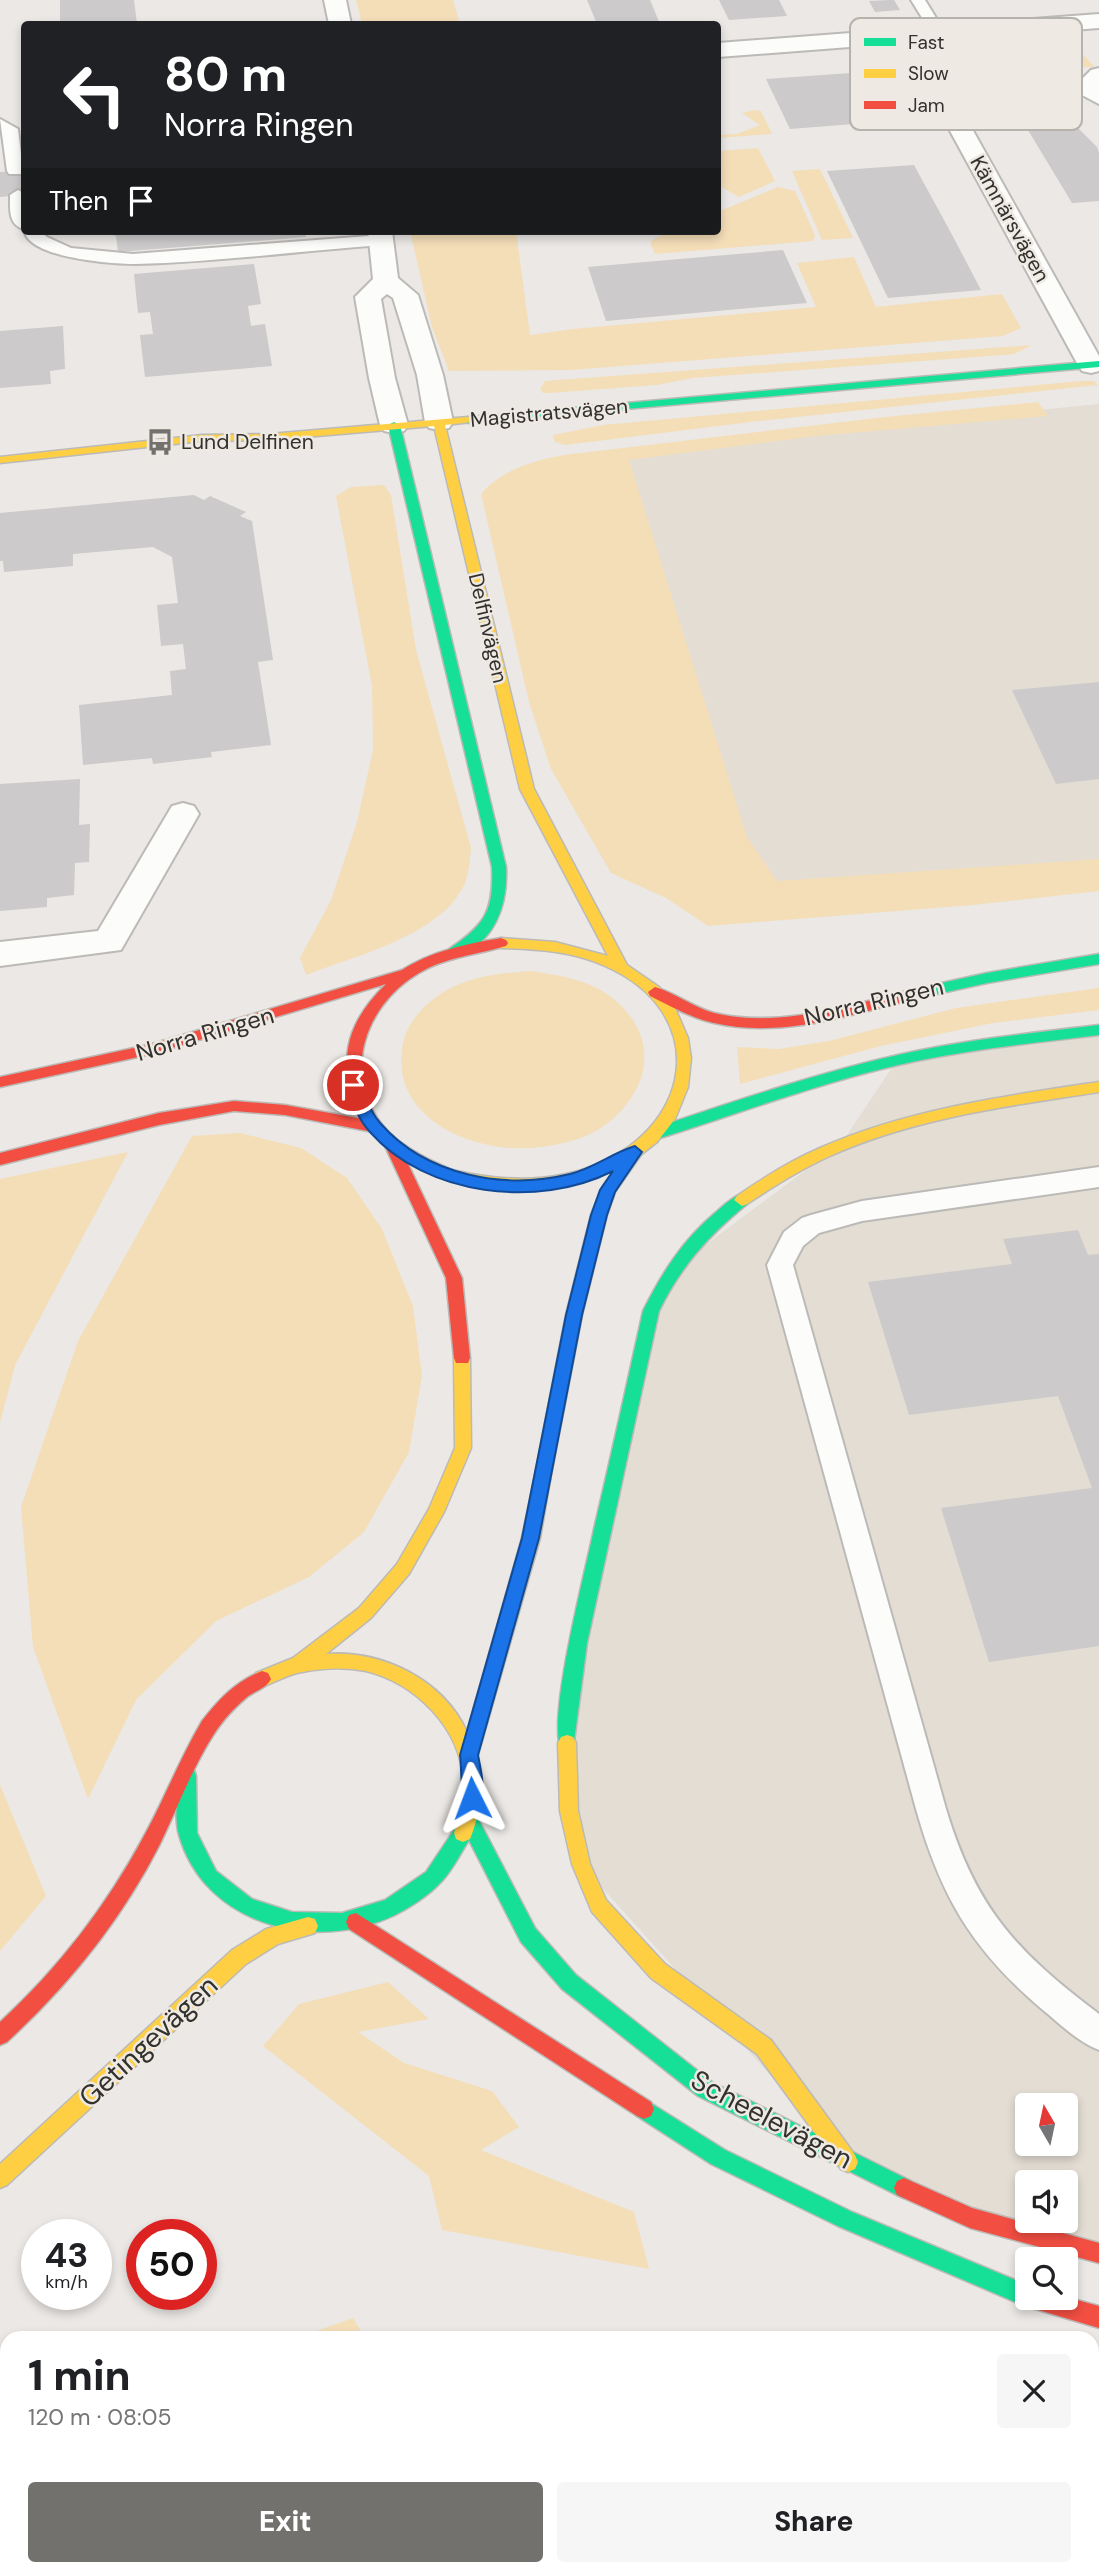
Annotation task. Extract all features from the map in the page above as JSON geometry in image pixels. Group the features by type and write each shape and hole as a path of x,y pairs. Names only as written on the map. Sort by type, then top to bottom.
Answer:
{"main road":[{"name":"Magistratsvägen","path":"0,460 202,438 270,437 1095,364"},
{"name":"Delfinvägen","path":"439,422 527,789 621,967"},
{"name":"Delfinvägen","path":"394,425 503,882 495,912 483,932 454,952"},
{"name":"Norra Ringen","path":"0,1082 61,1072 167,1047 407,974 454,952 501,943 562,946 598,956 621,967 687,1010 710,1018 748,1023 811,1018 986,978 1099,959"},
{"name":"Norra Ringen","path":"407,974 381,995 363,1019 355,1038 351,1060 353,1085 362,1108 374,1127 392,1145 412,1159 450,1176 495,1185 529,1186 570,1180 603,1169 635,1152 657,1133 672,1113 682,1091 685,1049 671,1012 654,991"},
{"name":"Norra Ringen","path":"657,1133 800,1087 897,1060 968,1047 1099,1030"},
{"path":"848,2162 764,2046 658,1971 599,1906 578,1850 569,1811 566,1724 578,1643 651,1311 669,1272 702,1234 747,1194 790,1166 841,1144 936,1114 1099,1087"},
{"path":"0,1159 159,1119 234,1106 285,1110 374,1127"},
{"name":"Getingevägen","path":"0,2035 24,2014 80,1948 122,1891 153,1838 194,1750 219,1711 255,1682 299,1664 365,1613 403,1569 436,1512 463,1448 464,1376 454,1278 392,1145"},
{"name":"Getingevägen","path":"469,1755 531,1538 574,1315 599,1215 608,1190 635,1152"},
{"name":"Getingevägen","path":"0,2178 239,1957 274,1936 308,1926 356,1923 394,1908 427,1884 453,1855 468,1819 473,1777 469,1755 446,1710 406,1676 354,1661 299,1664"},
{"name":"Getingevägen","path":"194,1750 183,1794 187,1833 203,1868 230,1897 267,1918 308,1926"},
{"name":"Scheelevägen","path":"468,1819 528,1935 569,1982 705,2089 848,2162 970,2218 1099,2253"},
{"path":"356,1923 718,2157 845,2219 1015,2291"},
{"path":"1075,2310 1099,2317"}],"street":[{"path":"335,0 339,21"},
{"path":"721,50 850,40"},
{"path":"1099,75 1089,83 1090,90 1099,97"},
{"name":"Kämnärsvägen","path":"962,130 1095,364"},
{"path":"381,235 386,281"},
{"name":"Delfinvägen","path":"394,425 382,378 368,298 386,281 405,296 430,374 439,422"},
{"path":"0,954 109,942 183,814"}],"lane":[{"path":"918,0 929,18"},
{"path":"0,124 10,129 15,172"},
{"path":"18,195 21,221"},
{"path":"35,235 41,241 68,253 132,259 381,235"},
{"path":"1099,1177 862,1211 811,1225 793,1239 780,1265 931,1809 954,1877 973,1912 995,1940 1063,2007 1099,2034"}],"shaded area":[{"path":"356,0 453,0 459,21 361,21"},
{"path":"1082,54 1084,56 1094,67 1082,67"},
{"path":"761,111 772,134 721,138 721,135 737,134 760,125 742,113"},
{"path":"758,148 775,181 739,197 721,187 721,151"},
{"path":"820,169 853,238 822,240 792,171"},
{"path":"778,187 795,191 815,235 813,241 655,254 650,242 663,235 721,235 721,211"},
{"path":"411,235 517,235 530,335 816,307 797,263 854,257 876,307 1002,294 1021,328 1003,336 571,370 449,371 432,327"},
{"path":"1032,345 1014,354 1003,355 693,378 657,385 549,393 543,393 540,389 545,381"},
{"path":"1094,381 1098,385 759,421 565,445 555,442 553,435 603,425"},
{"path":"1038,402 1048,416 816,436 629,460 747,837 777,881 1099,859 1099,891 973,905 708,926 666,898 611,873 551,769 529,702 481,494 489,485 508,472 530,463 564,455"},
{"path":"1099,404 1099,874 809,910 649,831 545,459"},
{"path":"384,485 391,495 416,650 471,848 469,868 456,899 420,929 373,951 306,975 300,958 331,900 357,822 373,750 372,686 336,496 351,487"},
{"path":"531,971 580,981 607,994 624,1008 642,1040 642,1074 624,1107 609,1122 585,1136 540,1147 515,1148 463,1138 440,1126 421,1110 408,1090 401,1067 407,1031 423,1008 453,987 482,977"},
{"path":"1099,988 1099,1010 993,1023 881,1046 740,1084 737,1047 779,1049 829,1041 956,1008"},
{"path":"1099,1030 1099,2253 1044,2233 1078,2233 1078,2170 1015,2170 1015,2223 848,2162 581,1864 566,1724 669,1272 841,1144 897,1060"},
{"path":"240,1133 301,1148 347,1178 382,1229 413,1306 422,1376 409,1452 364,1532 309,1577 216,1621 136,1700 88,1799 33,1647 21,1507 78,1341 192,1136"},
{"path":"128,1152 15,1365 0,1423 0,1179"},
{"path":"0,1785 46,1896 0,1951"},
{"path":"388,1982 429,2019 358,2032 404,2063 492,2091 519,2127 481,2150 634,2212 649,2269 442,2230 429,2176 263,2046 299,2004"},
{"path":"353,2318 361,2331 317,2331"}],"building":[{"path":"60,0 134,0 137,21 60,21"},
{"path":"587,0 650,0 659,21 596,21"},
{"path":"719,0 779,0 787,16 729,20"},
{"path":"894,0 900,10 875,12 869,1"},
{"path":"850,73 850,124 790,129 766,79"},
{"path":"1028,130 1080,130 1097,147 1099,201 1072,203"},
{"path":"914,165 981,290 888,298 827,171"},
{"path":"21,171 21,195 0,197 0,172"},
{"path":"114,235 306,237 118,252"},
{"path":"783,250 807,303 606,321 588,267"},
{"path":"254,264 261,304 248,306 251,326 265,324 272,366 145,377 140,335 153,334 150,312 138,313 134,274"},
{"path":"63,326 65,369 50,371 51,384 0,388 0,331"},
{"path":"194,495 204,500 210,496 246,512 240,516 252,521 273,660 258,662 271,745 211,752 212,757 153,764 152,758 83,765 79,705 172,695 170,671 186,669 183,644 161,646 157,605 178,603 172,557 153,547 73,554 73,566 4,572 3,561 0,561 0,513"},
{"path":"1099,682 1099,779 1056,784 1012,690"},
{"path":"80,779 79,825 90,824 89,862 75,863 74,895 47,898 47,907 0,911 0,784"},
{"path":"1078,1230 1088,1255 1099,1254 1099,1646 989,1662 941,1508 1092,1488 1058,1396 909,1415 868,1282 1012,1264 1003,1239"}],"traffic: fast":[{"path":"468,420 1099,364"},
{"path":"394,425 499,867 499,896 492,918 486,927 454,952"},
{"path":"919,993 987,978 1099,959"},
{"path":"657,1133 807,1085 898,1060 973,1046 1099,1030"},
{"path":"542,1480 574,1315 599,1215 608,1190 635,1152"},
{"path":"567,1743 566,1724 578,1643 651,1311 669,1276 688,1249 711,1225 742,1200"},
{"path":"187,1776 188,1833 209,1877 246,1906 292,1922 342,1922 390,1908 433,1878 463,1833"},
{"path":"468,1819 528,1935 569,1982 705,2089 904,2188"},
{"path":"644,2109 718,2157 845,2219 1015,2291"}],"traffic: slow":[{"path":"0,460 202,438 270,437 468,420"},
{"path":"439,422 527,789 621,967"},
{"path":"452,1176 510,1185 541,1184 602,1169 629,1156 652,1138 670,1115 681,1087 684,1068 681,1038 670,1012 654,990 633,974 583,953 555,947 501,943"},
{"path":"742,1200 782,1174 824,1152 868,1135 959,1111 1099,1087"},
{"path":"262,1679 299,1664 365,1613 403,1569 436,1512 463,1448 462,1358"},
{"path":"469,1755 531,1538 542,1480"},
{"path":"299,1664 343,1661 369,1664 396,1673 420,1688 440,1706 456,1728 467,1752 472,1778 471,1806 463,1833"},
{"path":"567,1743 569,1811 581,1864 599,1906 658,1971 764,2047 848,2162"},
{"path":"0,2178 239,1957 273,1936 308,1926"}],"traffic: jam":[{"path":"452,1176 418,1162 390,1142 369,1117 356,1090 353,1061 359,1031 376,1002 416,968 464,950 501,943"},
{"path":"0,1082 152,1049 401,975"},
{"path":"655,992 707,1016 766,1023 844,1012 919,993"},
{"path":"0,1159 159,1119 234,1106 285,1110 374,1127"},
{"path":"392,1145 454,1278 462,1358"},
{"path":"0,2035 51,1984 110,1909 150,1844 184,1771 209,1726 241,1691 262,1679"},
{"path":"356,1922 644,2109"},
{"path":"904,2188 970,2218 1099,2253"},
{"path":"1075,2310 1099,2317"}],"place":[{"name":"Lund Delfinen","path":"160,442"}],"route":[{"path":"353,1085 362,1108 374,1127 392,1145 412,1159 450,1176 495,1185 529,1186 570,1180 603,1169 635,1152 608,1190 599,1215 574,1315 531,1538 469,1755 473,1777 472,1798"}]}
